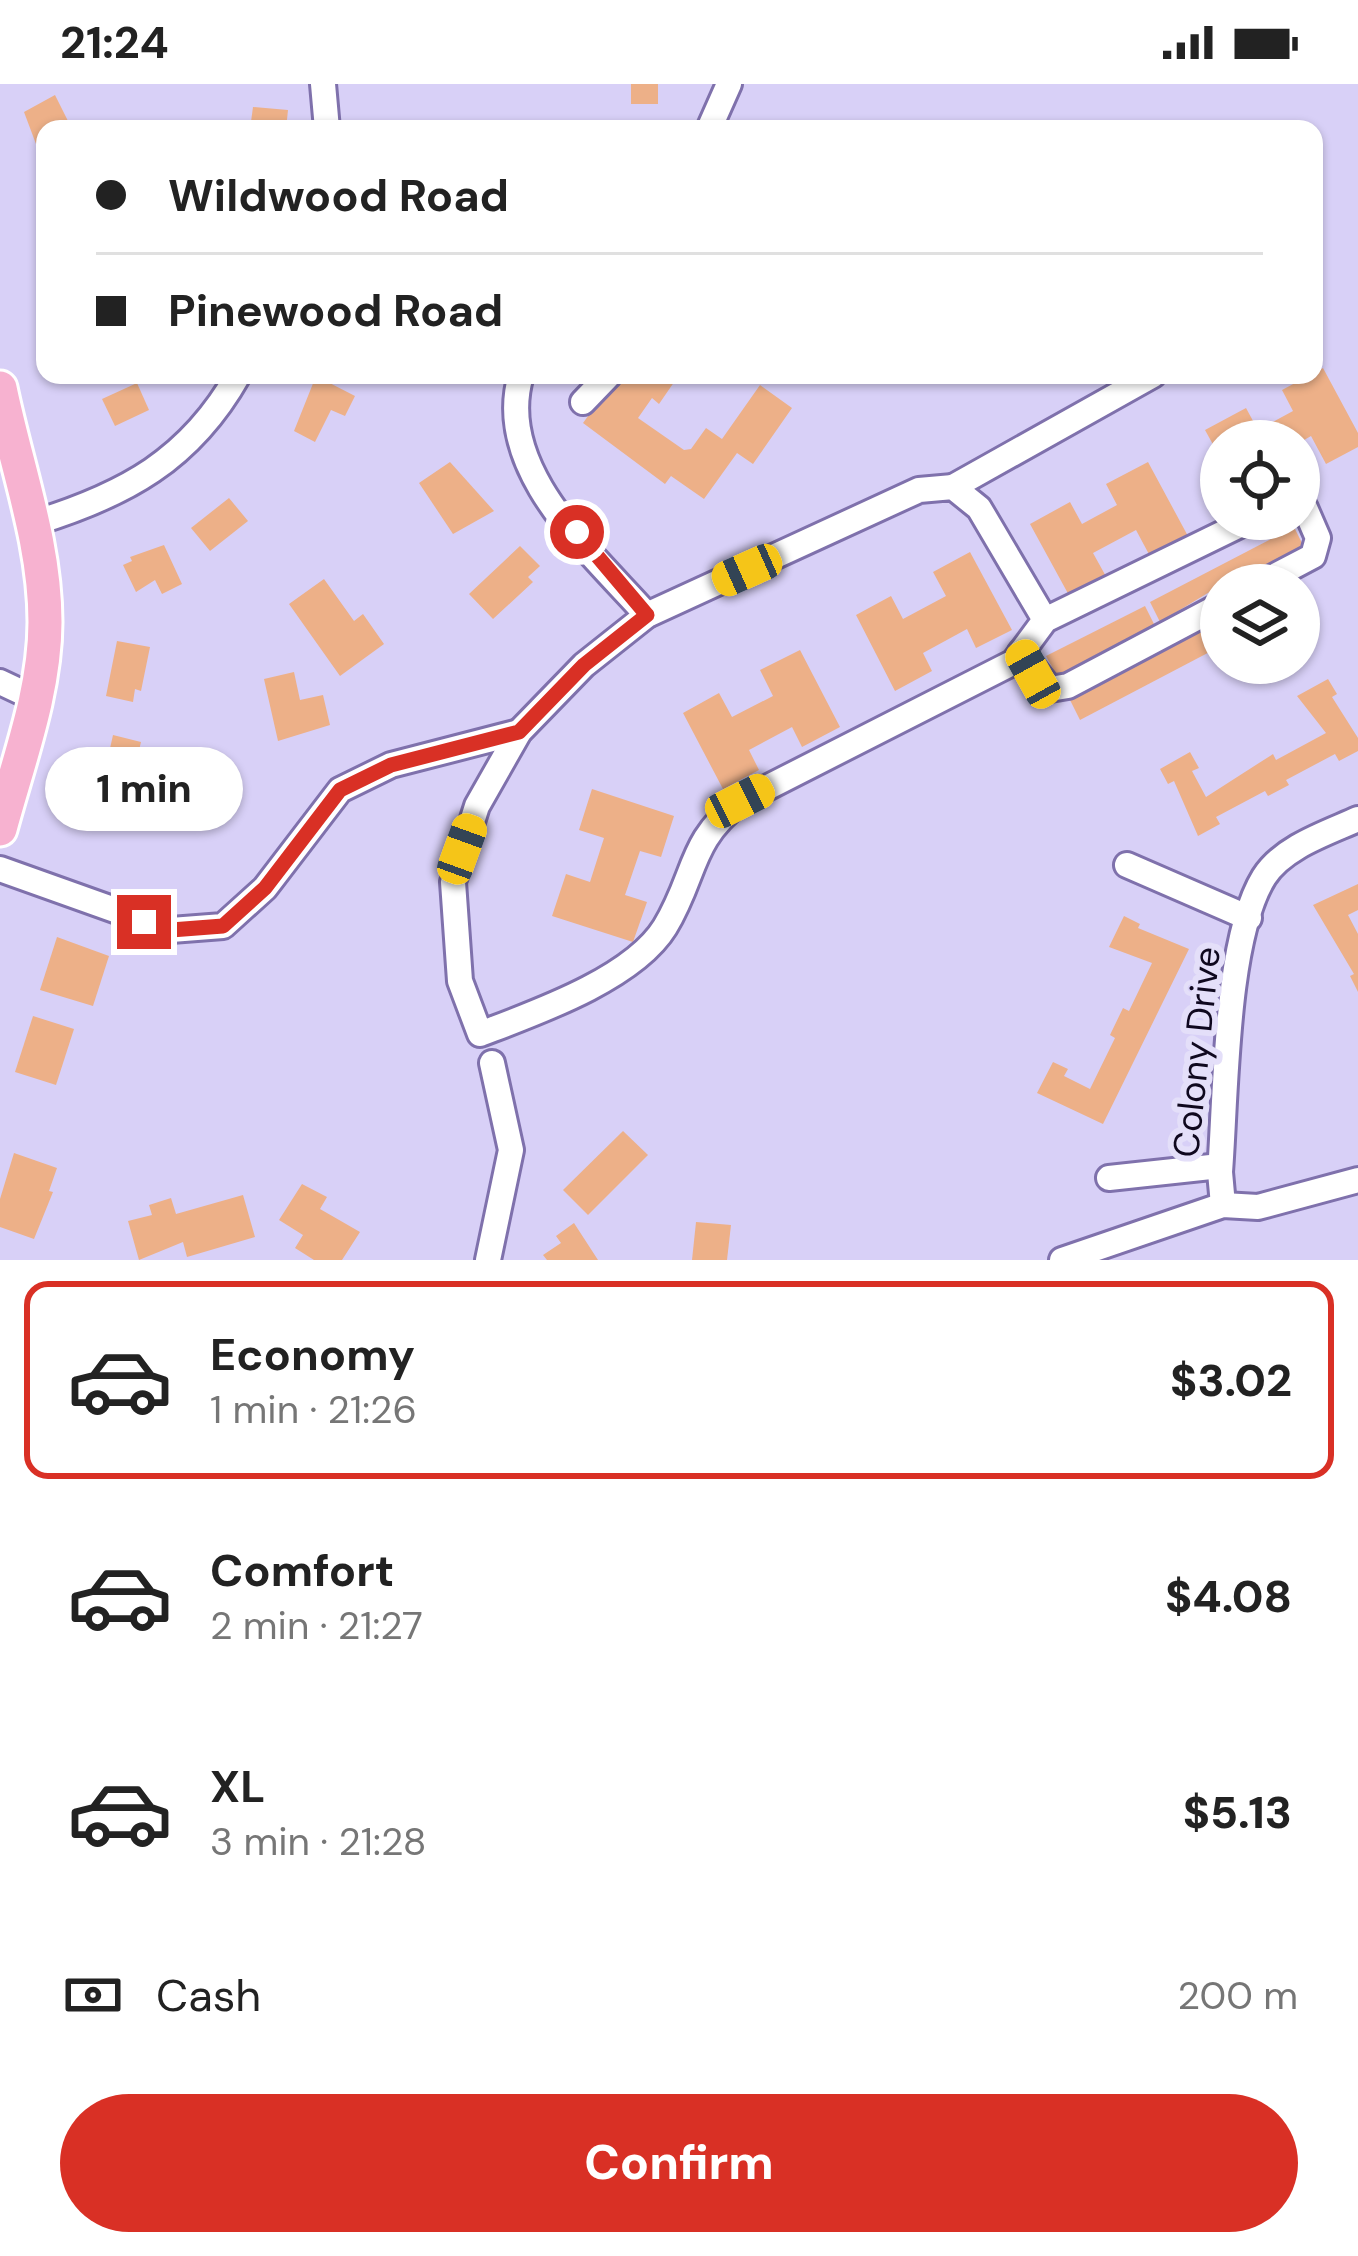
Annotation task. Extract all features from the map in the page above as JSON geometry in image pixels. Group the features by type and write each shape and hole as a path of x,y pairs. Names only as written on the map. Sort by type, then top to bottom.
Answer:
{"main road":[{"path":"0,388 34,524 45,623 36,699 11,744 0,829"}],"street":[{"path":"323,84 326,120"},
{"path":"717,120 729,84"},
{"path":"34,524 126,490 162,466 219,409 233,384"},
{"path":"518,384 513,403 525,466 647,615"},
{"path":"583,402 600,384"},
{"path":"1138,384 953,487 919,490 647,615 584,665 519,732 477,806 453,882 460,981 480,1034 567,1000 624,964 663,931 708,827 740,801 1014,662 1045,620 1209,540"},
{"path":"953,487 979,508 1045,620"},
{"path":"1297,564 1312,556 1317,540"},
{"path":"1021,652 1050,689 1068,686 1200,615"},
{"path":"0,682 36,699"},
{"path":"0,869 171,930 223,926 265,888 340,790 391,765 519,732"},
{"name":"Colony Drive","path":"1223,1205 1220,1166 1240,946 1249,918 1264,876 1303,843 1358,819"},
{"path":"1127,865 1249,918"},
{"path":"488,1260 512,1150 492,1063"},
{"path":"1109,1178 1220,1166"},
{"path":"1062,1260 1223,1205 1258,1207 1358,1180"}],"building":[{"path":"631,84 658,84 658,104 631,104"},
{"path":"55,95 68,120 36,120 36,144 24,112"},
{"path":"253,107 288,110 287,120 251,120"},
{"path":"1323,368 1358,433 1358,447 1326,464 1320,453 1320,420 1276,420 1293,411 1282,390 1293,384 1323,384"},
{"path":"137,384 149,410 115,426 102,399"},
{"path":"313,384 332,384 355,396 345,416 331,410 315,442 294,431"},
{"path":"611,384 673,384 659,404 652,398 638,418 684,450 691,449 706,428 722,439 760,385 792,408 753,464 737,453 704,499 671,476 665,484 583,423"},
{"path":"1246,408 1253,420 1224,420"},
{"path":"450,462 494,511 453,534 419,483"},
{"path":"1148,462 1189,538 1151,558 1136,530 1093,553 1108,580 1071,599 1030,524 1070,502 1082,524 1117,505 1106,484"},
{"path":"229,498 248,521 210,551 191,528"},
{"path":"1269,540 1300,540 1304,547 1267,564 1223,564"},
{"path":"164,545 182,584 162,594 155,580 136,592 123,565 132,561 130,557"},
{"path":"520,546 540,566 528,577 533,582 493,619 469,594"},
{"path":"970,552 1012,630 976,648 967,629 923,653 932,671 895,691 856,615 891,596 903,619 946,596 933,572"},
{"path":"1200,576 1200,598 1160,622 1150,602"},
{"path":"324,579 354,621 363,614 384,644 340,676 289,604"},
{"path":"1145,606 1155,626 1057,676 1046,656"},
{"path":"1200,631 1200,657 1080,720 1070,700"},
{"path":"117,641 150,647 141,691 135,689 133,702 106,696"},
{"path":"800,650 840,727 802,747 792,727 749,750 759,770 723,789 683,713 719,693 732,717 773,696 760,670"},
{"path":"294,672 300,700 323,695 330,725 278,741 264,679"},
{"path":"1328,679 1337,694 1332,697 1358,738 1358,751 1339,761 1335,754 1286,780 1289,785 1268,796 1265,791 1216,817 1220,824 1198,836 1174,781 1168,784 1160,769 1190,752 1199,768 1192,771 1206,797 1273,754 1276,760 1326,733 1297,696"},
{"path":"113,735 141,742 128,796 73,783 79,755 107,762"},
{"path":"592,789 674,816 661,857 640,851 625,895 647,902 633,942 552,916 566,874 590,882 604,838 579,830"},
{"path":"1358,884 1358,910 1348,915 1358,934 1358,992 1350,976 1354,974 1313,905"},
{"path":"1124,916 1140,924 1138,928 1189,949 1103,1124 1037,1093 1053,1062 1068,1069 1064,1076 1090,1089 1115,1038 1110,1035 1123,1008 1129,1011 1152,963 1109,947"},
{"path":"57,937 109,956 93,1006 40,990"},
{"path":"33,1016 74,1029 56,1085 15,1072"},
{"path":"623,1131 648,1155 588,1215 563,1190"},
{"path":"14,1153 57,1168 34,1239 0,1227 0,1199"},
{"path":"302,1184 327,1197 320,1209 360,1232 342,1260 314,1260 295,1248 303,1235 279,1220"},
{"path":"243,1195 255,1237 187,1257 183,1242 139,1260 128,1221 152,1215 149,1205 171,1198 176,1214"},
{"path":"696,1222 731,1225 727,1260 692,1260"},
{"path":"574,1223 598,1260 547,1260 543,1255 561,1243 556,1236"}],"route":[{"path":"144,922 171,930 223,926 265,888 340,790 391,765 519,732 584,665 647,615 577,532"}]}
